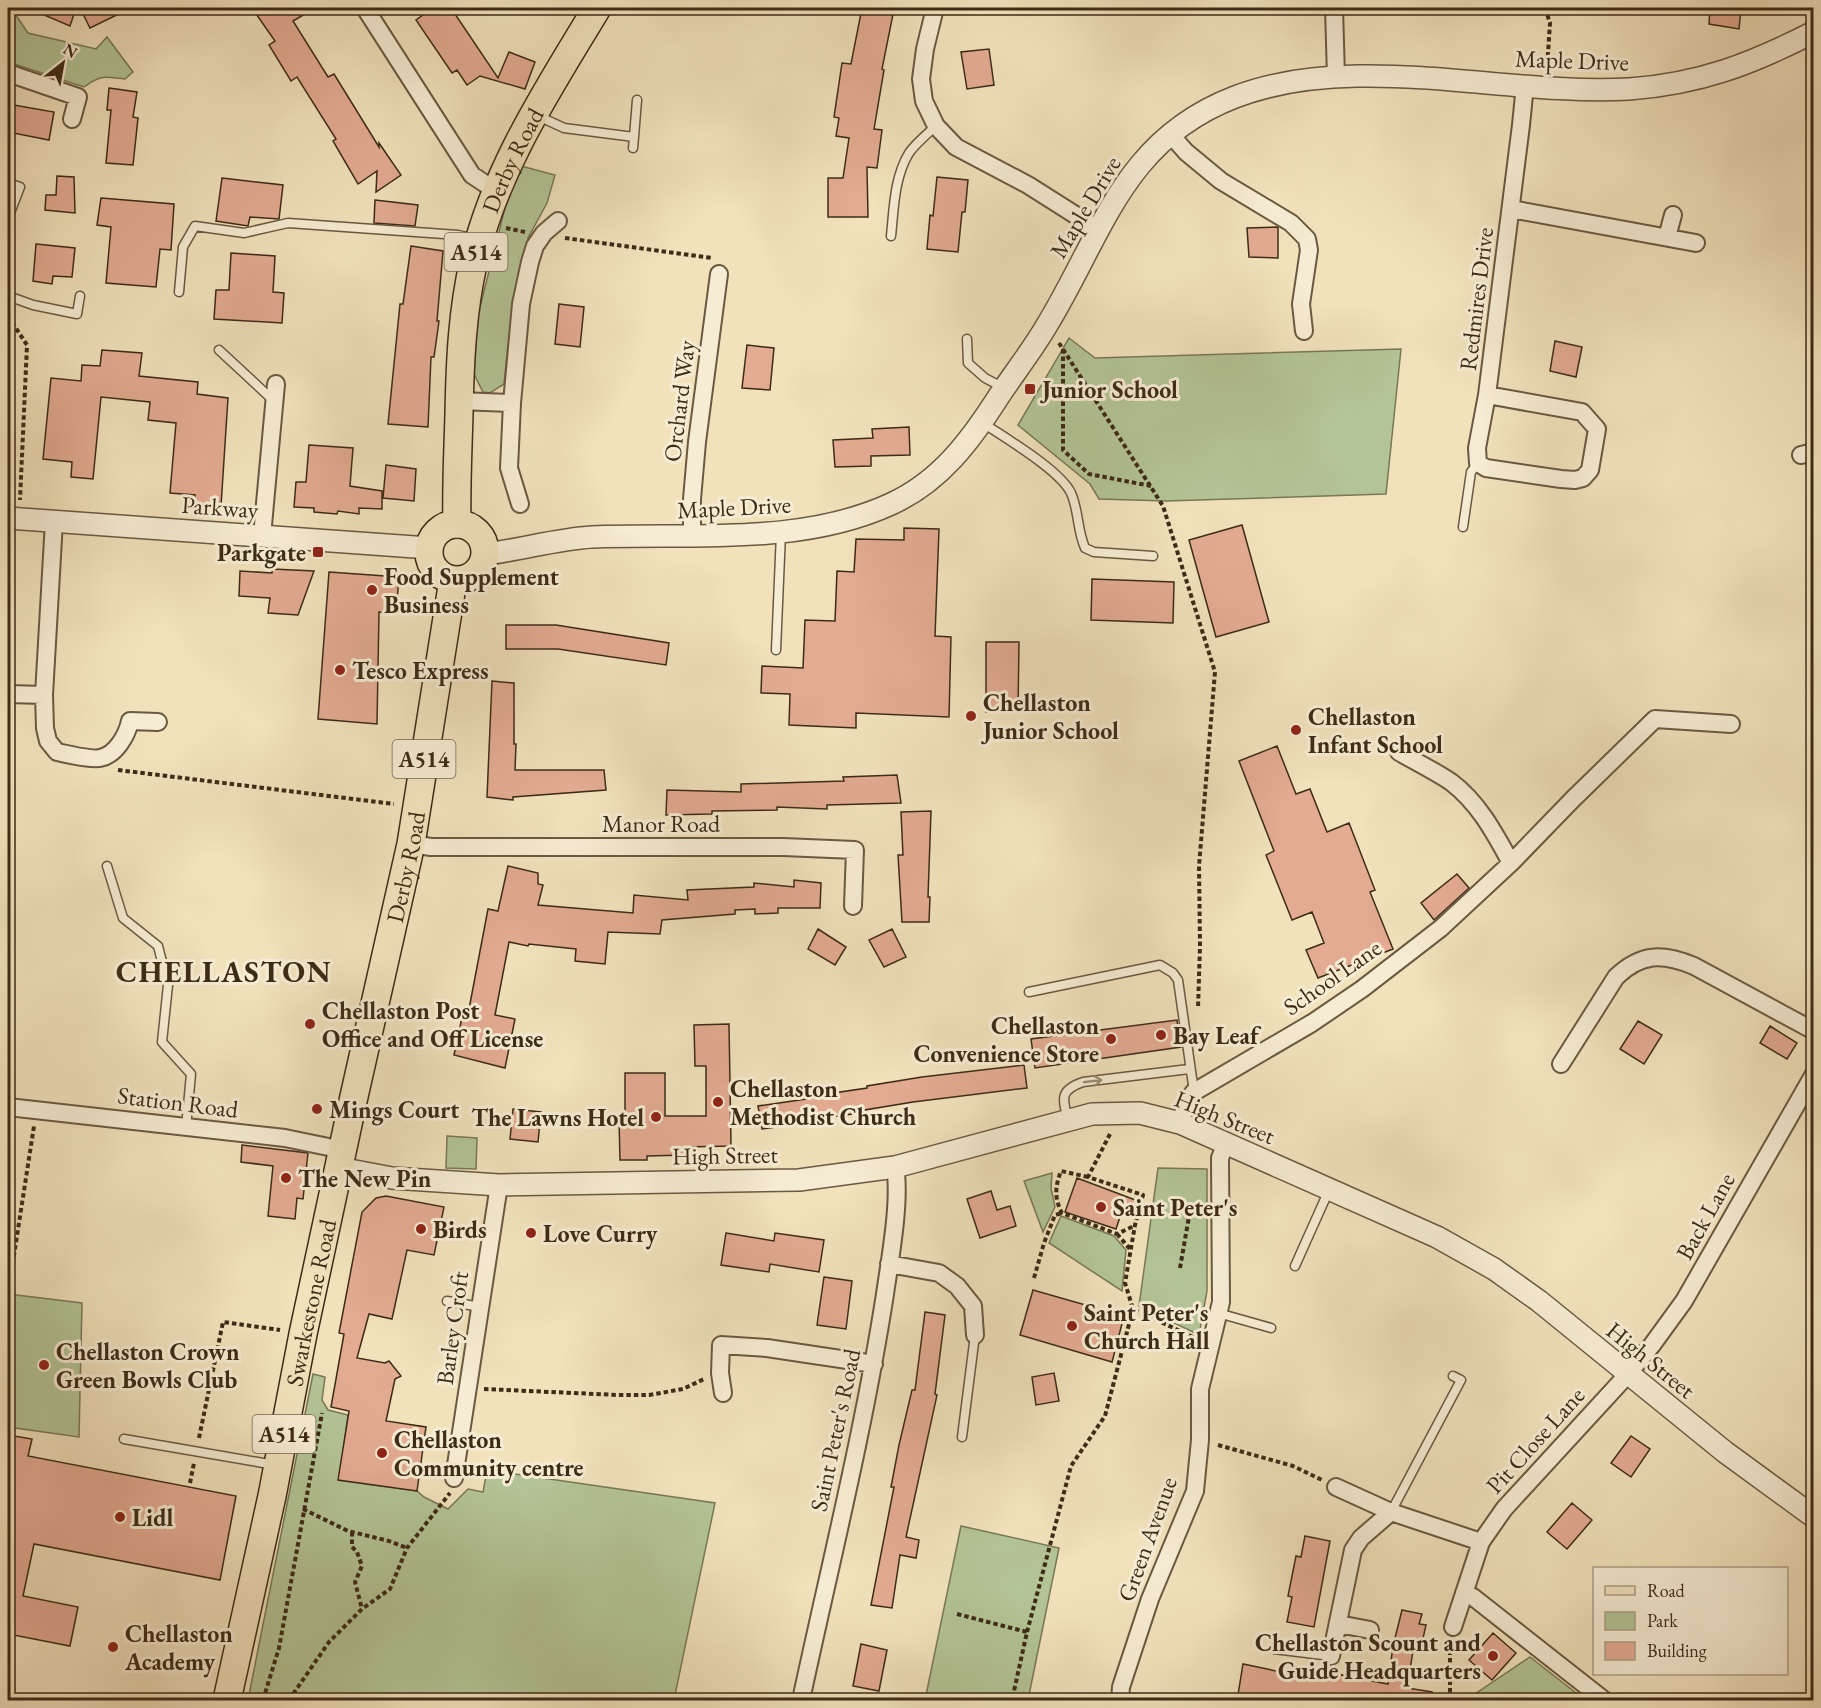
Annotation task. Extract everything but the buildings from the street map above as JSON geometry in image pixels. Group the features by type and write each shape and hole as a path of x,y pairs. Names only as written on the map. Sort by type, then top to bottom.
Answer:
{"main road":[{"name":"Derby Road","path":"457,524 461,350 473,261 496,191 512,154 533,114 597,8"},
{"path":"457,524 471,528 479,535 483,543 482,564 476,573 468,578 453,580 442,576 434,569 429,558 429,548 432,538 448,525 457,524"},
{"name":"Derby Road","path":"341,1159 411,844 453,580"},
{"name":"Swarkestone Road","path":"227,1701 341,1159"}],"street":[{"path":"365,8 472,175 496,191"},
{"path":"935,8 925,49 921,79 924,100 936,126 956,147 1028,185 1099,230"},
{"path":"1334,8 1336,77"},
{"name":"Maple Drive","path":"484,554 570,539 692,536 812,529 845,522 890,505 911,494 943,470 982,422 1048,325 1125,183 1140,163 1171,135 1216,106 1258,89 1336,77 1414,78 1628,89 1703,78 1748,64 1814,32"},
{"path":"8,73 78,97 72,119"},
{"name":"Redmires Drive","path":"1487,395 1582,412 1597,429 1590,470 1583,478 1575,480 1486,468 1478,462 1477,448 1487,395 1511,209 1535,86"},
{"path":"1171,135 1186,152 1221,181 1291,223 1307,239 1309,250 1301,304 1305,331"},
{"name":"Redmires Drive","path":"1511,209 1696,243"},
{"path":"1668,237 1673,215"},
{"path":"520,504 509,468 521,304 535,246 558,221"},
{"name":"Orchard Way","path":"692,536 692,499 697,442 719,274"},
{"path":"262,536 276,384"},
{"path":"459,401 512,403"},
{"name":"Parkway","path":"13,518 429,548"},
{"path":"54,521 44,695 45,728 48,741 57,752 100,758 110,753 120,743 127,732 130,721 159,722"},
{"path":"8,694 44,695"},
{"name":"School Lane","path":"1194,1092 1312,1023 1362,989 1441,928 1511,863 1655,719 1731,724"},
{"path":"1399,752 1450,782 1464,794 1489,823 1511,863"},
{"name":"Manor Road","path":"411,844 431,847 783,847 855,850 853,906"},
{"path":"1562,1064 1616,977 1626,967 1652,957 1679,960 1694,966 1814,1031"},
{"name":"Back Lane","path":"1628,1374 1684,1301 1814,1074"},
{"path":"1180,1122 1187,1101 1194,1092"},
{"name":"Station Road","path":"8,1107 285,1138 341,1159"},
{"name":"High Street","path":"341,1159 392,1178 499,1185 799,1180 895,1167 1092,1114 1140,1113 1180,1122 1437,1237 1477,1258 1523,1289 1725,1452 1814,1517"},
{"name":"Green Avenue","path":"1120,1701 1121,1687 1150,1599 1195,1491 1200,1440 1200,1389 1221,1302 1220,1158 1226,1143"},
{"name":"Saint Peter's Road","path":"801,1701 874,1364 889,1264 897,1181 895,1167"},
{"name":"Barley Croft","path":"454,1478 499,1185"},
{"path":"889,1264 939,1273 957,1286 973,1306 975,1335"},
{"path":"723,1393 720,1373 721,1345 766,1348 874,1364"},
{"name":"Pit Close Lane","path":"1453,1627 1481,1542 1504,1509 1628,1374"},
{"path":"1336,1486 1391,1512 1481,1542"},
{"path":"1331,1656 1353,1550 1361,1538 1391,1512"},
{"path":"1464,1593 1473,1597 1604,1701"},
{"path":"1339,1624 1370,1630"}],"lane":[{"path":"633,148 638,100"},
{"path":"533,114 564,128 634,137"},
{"path":"891,236 897,183 909,154 918,142 936,126"},
{"path":"8,183 20,188 8,218"},
{"path":"179,292 183,247 195,226 244,233 288,223 458,235 482,231"},
{"path":"8,296 33,305 77,314 80,296"},
{"path":"967,339 968,363 985,378 1005,388"},
{"path":"219,350 274,402"},
{"path":"982,422 1053,472 1065,484 1077,511 1085,548 1094,552 1153,556"},
{"path":"1463,526 1471,472 1478,462"},
{"path":"776,650 781,532"},
{"path":"107,866 123,918 158,946 168,985 162,1042 191,1074 186,1127"},
{"path":"1029,992 1160,965 1173,973 1178,980 1194,1092"},
{"path":"1068,1119 1063,1101 1065,1092 1070,1086 1083,1082 1189,1069"},
{"path":"1295,1266 1329,1190"},
{"path":"447,1301 480,1307"},
{"path":"1218,1312 1271,1328"},
{"path":"962,1437 975,1335"},
{"path":"1391,1512 1461,1380 1453,1376"},
{"path":"124,1439 278,1465"},
{"path":"1274,1649 1331,1656"}],"path":[{"path":"1535,86 1550,23 1545,8"},
{"path":"482,231 574,238 722,260 719,274"},
{"path":"8,316 27,345 13,518"},
{"path":"1048,325 1163,506 1215,672 1199,866 1198,1013"},
{"path":"1063,349 1063,450 1089,474 1152,486"},
{"path":"100,758 119,770 417,806"},
{"path":"8,1294 37,1110"},
{"path":"1088,1177 1122,1112"},
{"path":"1012,1701 1027,1632 1071,1466 1105,1416 1133,1309 1125,1283 1130,1249 1143,1196 1088,1177 1060,1171 1056,1185 1056,1201 1062,1213"},
{"path":"1180,1268 1191,1205"},
{"path":"1034,1278 1055,1215 1062,1213 1117,1233 1125,1232 1135,1226"},
{"path":"1117,1233 1130,1249"},
{"path":"1133,1309 1210,1345"},
{"path":"190,1483 224,1322 303,1334"},
{"path":"469,1384 485,1389 649,1395 683,1389 720,1373"},
{"path":"263,1701 279,1648 322,1413"},
{"path":"1200,1440 1293,1466 1336,1486"},
{"path":"289,1701 329,1642 362,1608 390,1589 407,1548 450,1493 454,1478"},
{"path":"303,1509 352,1532 407,1548"},
{"path":"352,1532 352,1547 357,1552 362,1566 355,1582 362,1608"},
{"path":"957,1614 1027,1632"},
{"path":"1450,1701 1450,1636 1453,1627"}],"green space":[{"path":"8,8 11,8 28,33 96,49 107,37 133,72 125,79 103,77 84,87 8,62"},
{"path":"521,166 555,175 547,203 528,238 508,345 504,384 490,393 483,392 474,374 478,315 505,208"},
{"path":"1069,338 1095,358 1401,349 1386,494 1166,501 1099,499 1090,484 1018,425"},
{"path":"447,1136 477,1138 476,1169 446,1168"},
{"path":"1158,1168 1207,1169 1207,1291 1199,1335 1139,1306"},
{"path":"1052,1173 1051,1188 1055,1207 1043,1232 1024,1181"},
{"path":"1061,1216 1114,1236 1126,1250 1122,1291 1049,1243"},
{"name":"Chellaston Crown Green Bowls Club","path":"8,1294 82,1303 79,1437 8,1427"},
{"path":"313,1374 325,1377 322,1400 328,1410 348,1415 339,1480 417,1491 448,1509 468,1489 483,1492 487,1470 715,1503 674,1700 248,1700"},
{"path":"961,1526 1059,1548 1028,1700 925,1700"},
{"path":"1530,1657 1585,1700 1466,1700"}],"place":[{"name":"Junior School","path":"1030,389"},
{"name":"Parkgate","path":"318,552"},
{"name":"Food Supplement Business","path":"372,590"},
{"name":"Tesco Express","path":"340,670"},
{"name":"Chellaston Junior School","path":"971,716"},
{"name":"Chellaston Infant School","path":"1296,730"},
{"name":"Chellaston Post Office and Off License","path":"310,1024"},
{"name":"Bay Leaf","path":"1161,1035"},
{"name":"Chellaston Convenience Store","path":"1111,1039"},
{"name":"Chellaston Methodist Church","path":"718,1102"},
{"name":"Mings Court","path":"317,1109"},
{"name":"The Lawns Hotel","path":"656,1117"},
{"name":"The New Pin","path":"286,1178"},
{"name":"Saint Peter's","path":"1101,1207"},
{"name":"Birds","path":"421,1229"},
{"name":"Love Curry","path":"531,1233"},
{"name":"Saint Peter's Church Hall","path":"1072,1326"},
{"name":"Chellaston Crown Green Bowls Club","path":"44,1365"},
{"name":"Chellaston Community centre","path":"382,1453"},
{"name":"Lidl","path":"120,1517"},
{"name":"Chellaston Academy","path":"113,1647"},
{"name":"Chellaston Scount and Guide Headquarters","path":"1493,1656"}],"district":[{"name":"CHELLASTON","path":"224,971"}]}
